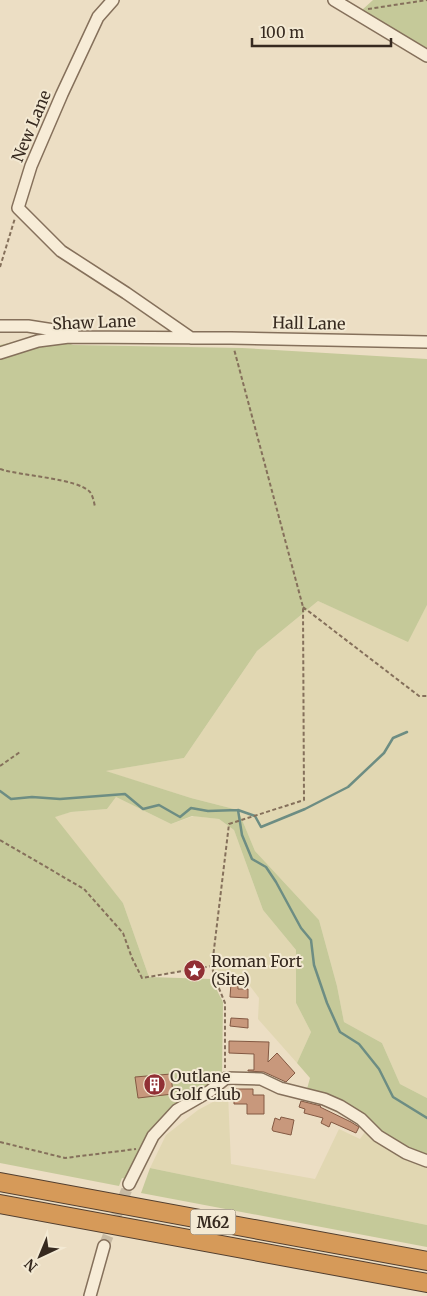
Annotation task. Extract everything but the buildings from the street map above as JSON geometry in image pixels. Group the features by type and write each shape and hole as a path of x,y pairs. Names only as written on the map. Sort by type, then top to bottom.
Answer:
{"highway":[{"name":"M62","path":"0,1182 427,1261"},
{"name":"M62","path":"0,1204 427,1283"}],"street":[{"name":"New Lane","path":"18,208 31,166 62,94 98,17 113,0"},
{"path":"334,0 427,56"},
{"path":"18,208 61,251 191,338"},
{"path":"0,326 28,326 95,336"},
{"name":"Shaw Lane","path":"0,353 38,341 69,337 191,338"},
{"name":"Hall Lane","path":"191,338 427,342"},
{"path":"129,1184 153,1136 177,1110 210,1091 226,1078 261,1079 280,1088 324,1099 340,1106 361,1120 378,1136 406,1153 427,1161"},
{"path":"90,1296 104,1246"}],"path":[{"path":"354,12 427,0"},
{"path":"0,267 18,208"},
{"path":"226,1078 225,1003 212,966 229,824 304,800 303,607 231,338"},
{"path":"0,469 67,482 84,488 91,493 95,507"},
{"path":"303,607 419,696 427,696"},
{"path":"0,766 20,752"},
{"path":"0,840 84,889 124,933 132,958 142,978 212,966"},
{"path":"0,1142 65,1158 148,1147"}],"shaded area":[{"path":"318,601 408,641 427,605 427,1098 400,1084 382,1043 344,1022 337,986 319,920 255,851 238,810 191,798 105,771 184,758 257,651"},
{"path":"116,797 171,824 194,816 219,819 234,830 263,910 296,950 296,1003 311,1032 297,1063 258,1019 259,998 244,978 214,976 212,966 149,977 123,903 53,817 71,812 107,809"},
{"path":"228,1094 231,1164 315,1179 339,1129 360,1139 367,1129 427,1163 427,1225 150,1168 166,1135 198,1110"}],"green space":[{"path":"373,0 427,0 427,50 362,10"},
{"name":"Outlane Golf Club","path":"48,334 73,345 242,348 427,359 427,605 408,642 318,601 257,651 184,758 106,771 191,798 238,810 255,851 319,920 337,986 344,1022 382,1043 400,1084 427,1098 427,1157 408,1152 307,1089 310,1078 297,1063 311,1032 296,1003 296,950 263,910 234,830 219,819 192,816 171,824 116,797 107,809 71,812 55,817 123,903 149,977 211,979 223,1002 222,1077 173,1105 129,1180 122,1178 119,1186 0,1163 0,345"},
{"path":"150,1168 427,1225 427,1247 141,1193"}],"waterway":[{"path":"238,810 255,816 261,827 305,809 348,787 384,753 393,738 407,732"},
{"path":"0,791 11,799 32,797 60,799 125,794 143,809 159,805 180,817 191,808 208,811 238,810 242,835 252,859 266,867 301,928 311,940 314,965 327,1003 340,1032 359,1044 379,1069 393,1097 427,1118"}],"tunnel":[{"path":"104,1246 129,1184"}],"place":[{"name":"Roman Fort (Site)","path":"195,970"},
{"name":"Outlane Golf Club","path":"154,1085"}]}
